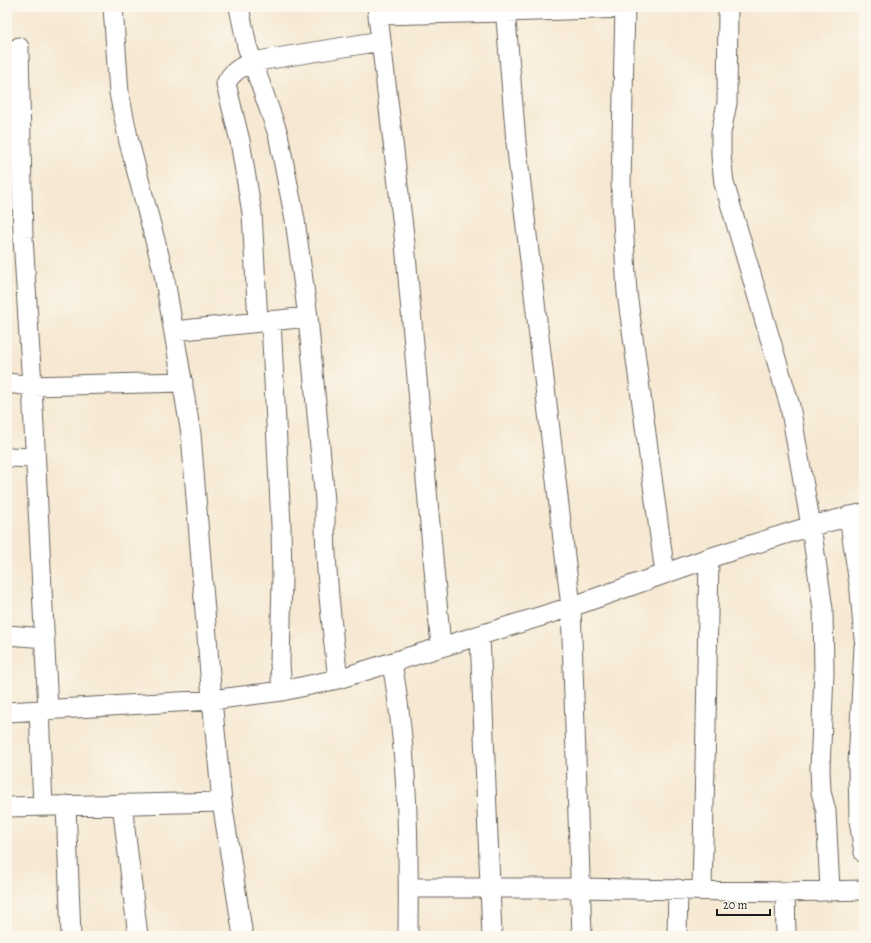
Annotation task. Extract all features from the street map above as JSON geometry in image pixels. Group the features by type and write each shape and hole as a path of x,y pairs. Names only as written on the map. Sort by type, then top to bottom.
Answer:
{"street":[{"path":"113,7 119,93 129,142 164,274 191,434 212,700 222,802 243,936"},
{"path":"239,7 247,46 278,134 296,220 308,317 325,501 325,530 330,608 338,679"},
{"path":"441,648 405,244 378,11 625,7 621,183 627,293 665,574"},
{"path":"728,7 727,103 721,140 724,183 790,406 811,526 823,609 824,673 820,769 821,792 826,811 830,890"},
{"path":"505,10 516,142 571,607 582,936"},
{"path":"282,691 280,664 282,579 281,525 264,321 252,213 240,141 226,84 229,78 237,70 252,62 381,41"},
{"path":"19,47 15,238 32,386 45,638 43,806"},
{"path":"174,331 308,317"},
{"path":"7,383 32,386 183,382"},
{"path":"7,457 35,458"},
{"path":"7,712 212,700 282,691 338,679 571,607 709,558 811,526 856,515 864,639"},
{"path":"702,889 709,558"},
{"path":"480,635 492,936"},
{"path":"7,636 45,638"},
{"path":"864,646 858,764 859,820 864,853"},
{"path":"392,663 398,695 407,798 408,936"},
{"path":"7,806 222,802"},
{"path":"122,804 138,936"},
{"path":"66,805 71,936"},
{"path":"408,888 702,889 785,892 864,890"},
{"path":"677,936 678,889"},
{"path":"785,892 786,936"}]}
